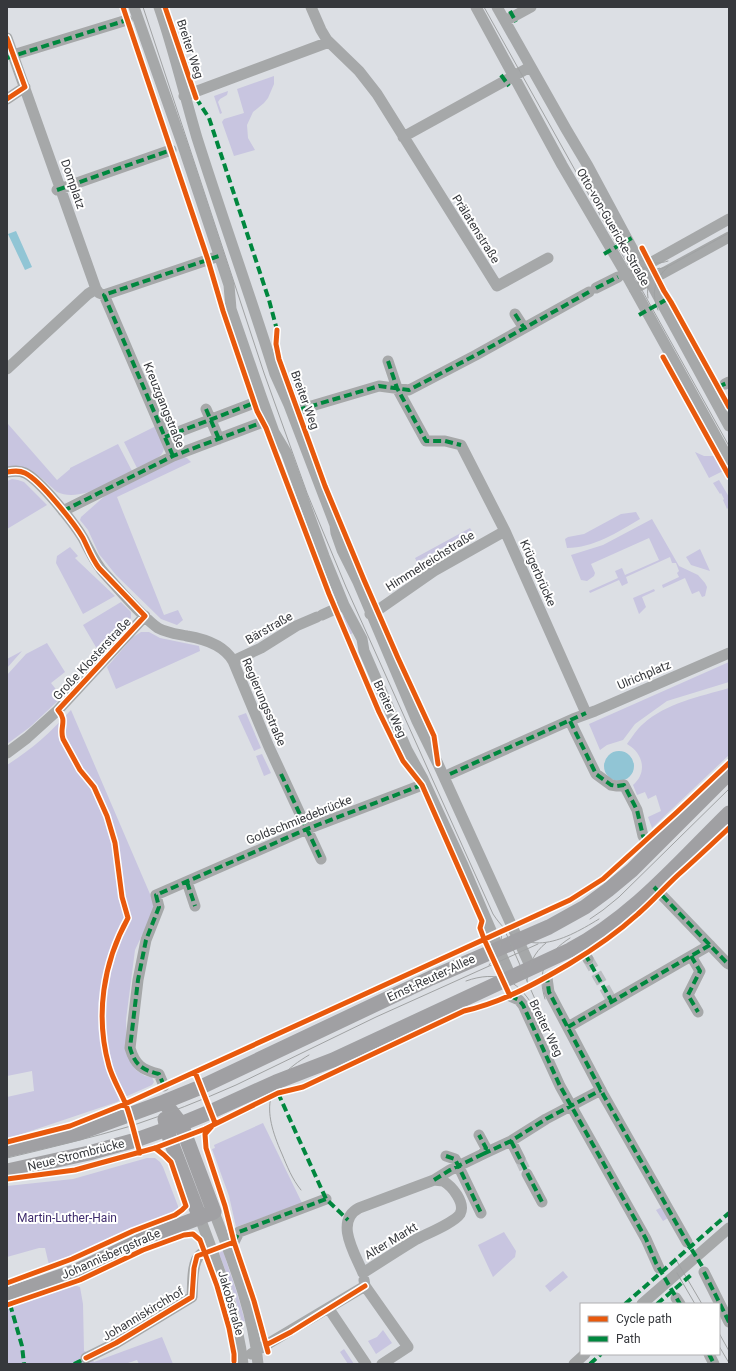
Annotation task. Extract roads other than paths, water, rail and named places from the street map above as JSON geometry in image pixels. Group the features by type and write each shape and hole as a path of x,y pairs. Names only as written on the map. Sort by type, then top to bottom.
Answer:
{"main road":[{"name":"Ernst-Reuter-Allee","path":"164,1102 211,1082 424,981 571,915 608,890 643,860 729,773"},
{"path":"167,1129 216,1110 276,1082 333,1060 570,950 595,935 624,914 729,813"},
{"name":"Jakobstraße","path":"164,1102 181,1124 214,1212"},
{"name":"Jakobstraße","path":"164,1102 167,1129 200,1218"},
{"name":"Neue Strombrücke","path":"7,1150 79,1133 164,1102"},
{"name":"Neue Strombrücke","path":"7,1171 89,1153 136,1140 167,1129"},
{"name":"Johannisbergstraße","path":"7,1295 76,1271 146,1238 214,1212"}],"street":[{"name":"Breiter Weg","path":"134,7 183,146 229,285 231,308 274,432 286,452 324,556 344,605 362,639 364,651 405,745 423,779 511,977"},
{"name":"Breiter Weg","path":"159,7 175,55 184,96 275,374 290,405 335,526 342,550 358,582 370,614 397,672 417,721 435,757 531,968"},
{"path":"311,7 321,30 329,42 364,77 403,137 530,67"},
{"name":"Otto-von-Guericke-Straße","path":"476,7 622,276 634,289 729,460"},
{"name":"Otto-von-Guericke-Straße","path":"497,7 581,154 729,426"},
{"path":"505,21 531,7"},
{"path":"13,55 127,20"},
{"name":"Domplatz","path":"7,38 59,190 100,292"},
{"path":"184,96 329,42"},
{"path":"7,99 25,87"},
{"name":"Prälatenstraße","path":"403,137 497,286 548,258"},
{"path":"59,190 171,150"},
{"path":"298,410 379,386 409,390 478,358 524,328 592,290 642,268 729,219"},
{"path":"634,289 729,237"},
{"path":"7,369 88,294 100,292 219,256"},
{"name":"Kreuzgangstraße","path":"63,512 173,456 100,292"},
{"path":"515,314 524,328"},
{"path":"388,361 397,388"},
{"name":"Krügerbrücke","path":"397,388 426,441 446,441 461,445 505,531 586,713"},
{"path":"164,437 254,404"},
{"path":"206,409 219,439"},
{"path":"173,456 263,422"},
{"name":"Regierungsstraße","path":"7,472 21,472 29,475 47,492 83,538 96,564 156,626 166,631 194,637 214,644 226,651 234,661 281,774 321,858"},
{"name":"Himmelreichstraße","path":"370,614 434,571 505,531"},
{"name":"Bärstraße","path":"234,661 261,648 296,626 344,605"},
{"name":"Große Klosterstraße","path":"7,753 27,738 58,710 145,616"},
{"name":"Ulrichplatz","path":"450,774 586,713 595,711 729,653"},
{"path":"570,720 596,774 610,784 617,786 624,785 637,810 643,836 646,841"},
{"name":"Goldschmiedebrücke","path":"164,1086 159,1074 143,1069 138,1064 133,1057 130,1048 142,981 146,940 159,909 156,895 307,829 422,785"},
{"path":"187,882 195,906"},
{"path":"654,886 729,964"},
{"path":"568,1028 611,1001 710,945"},
{"path":"692,956 700,971 688,995 698,1012"},
{"name":"Breiter Weg","path":"546,978 549,992 601,1090 687,1242"},
{"name":"Breiter Weg","path":"510,996 519,1000 523,1005 560,1086 646,1239 659,1268"},
{"name":"Alter Markt","path":"434,1180 444,1180 453,1190 462,1207 458,1216 452,1221 416,1240 363,1273 347,1234 347,1222 352,1213 359,1208 434,1180 511,1141 546,1119 601,1090"},
{"path":"479,1135 486,1148 483,1154"},
{"path":"511,1141 520,1159"},
{"path":"446,1156 455,1159 481,1213"},
{"path":"528,1174 542,1202"},
{"path":"234,1242 239,1232 326,1199"},
{"name":"Jakobstraße","path":"214,1212 241,1286 251,1322 257,1350 258,1364"},
{"name":"Jakobstraße","path":"200,1218 230,1302 240,1340 241,1363"},
{"path":"643,1303 729,1228"},
{"name":"Johanniskirchhof","path":"86,1358 116,1343 192,1298 194,1268 197,1256 201,1254"},
{"path":"704,1272 720,1303"},
{"path":"363,1273 365,1286 408,1347 382,1364"},
{"path":"257,1350 329,1309 365,1286"},
{"path":"720,1304 729,1322"},
{"path":"329,1309 366,1364"},
{"name":"Jakobstraße","path":"241,1363 257,1350"},
{"path":"574,1364 584,1355"},
{"path":"710,1355 714,1364"}],"water":[{"path":"16,231 32,267 25,270 8,234"},
{"path":"619,751 630,755 634,766 630,777 619,781 608,777 604,766 608,755"}],"tunnel":[{"path":"588,959 611,999"},
{"path":"520,1159 527,1174"}],"tram line":[{"path":"143,7 264,373 307,493 346,587 493,914 505,928 517,938 529,942 543,943 570,935 599,919"},
{"path":"484,7 729,446"},
{"path":"625,257 641,267 659,269 671,265 729,233"},
{"path":"627,252 641,261 652,263 668,261"},
{"path":"658,310 654,292 655,287 660,276 668,267"},
{"path":"648,298 649,281 659,268"},
{"path":"590,919 619,897 729,789"},
{"path":"489,965 500,948 501,928"},
{"path":"505,931 538,1006"},
{"path":"545,999 542,980 543,971 555,950 570,938"},
{"path":"527,981 532,960 546,943"},
{"path":"7,1158 69,1143 158,1117 236,1085 376,1017 538,944"},
{"path":"466,981 487,976 505,979 520,989 533,1006"},
{"path":"301,1190 290,1172 276,1138 271,1123 270,1110 271,1098 275,1086 294,1065 309,1055"},
{"path":"675,1258 701,1303"},
{"path":"677,1273 694,1303"},
{"path":"720,1335 729,1351"},
{"path":"720,1348 729,1363"}],"park label":[{"name":"Martin-Luther-Hain","path":"67,1218"}]}
